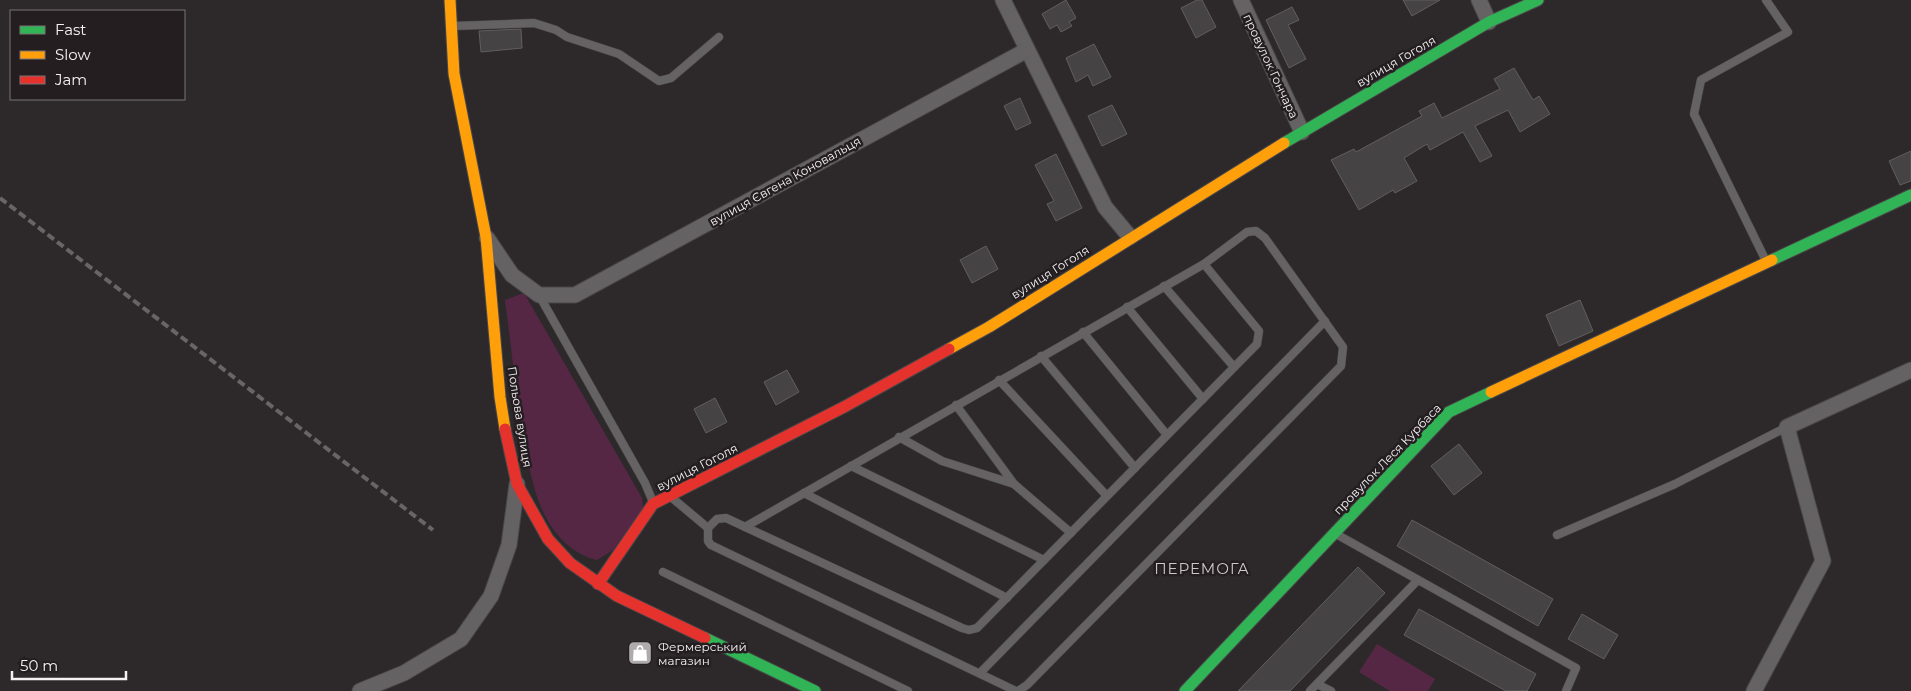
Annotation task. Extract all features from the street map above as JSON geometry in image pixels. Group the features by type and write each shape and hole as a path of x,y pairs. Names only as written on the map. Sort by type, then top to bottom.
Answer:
{"street":[{"name":"Польова вулиця","path":"450,0 454,74 486,238 500,397 512,467 517,484 548,539 570,563 598,584 625,600 816,691"},
{"path":"1003,0 1105,207 1130,237"},
{"name":"провулок Гончара","path":"1241,0 1302,132"},
{"path":"1479,0 1489,22"},
{"name":"вулиця Гоголя","path":"598,584 653,504 844,407 989,327 1130,237 1302,132 1489,22 1538,0"},
{"name":"вулиця Євгена Коновальця","path":"539,296 575,295 1027,50"},
{"name":"провулок Леся Курбаса","path":"1185,691 1449,412 1911,195"},
{"path":"486,238 512,275 539,296"},
{"path":"1754,691 1823,561 1787,427 1911,370"},
{"path":"360,691 404,674 461,639 491,596 509,544 517,484"}],"lane":[{"path":"1766,0 1788,32 1701,80 1694,114 1767,263"},
{"path":"451,26 534,23 556,30 567,37 618,54 659,81 671,78 719,37"},
{"path":"745,527 899,437 1204,264 1247,232 1256,232 1265,238 1343,347 1341,366 1027,686 1017,691 711,545 708,541 708,528 717,519 726,518 745,527 969,630 977,628 1257,344 1259,332 1204,264"},
{"path":"1164,286 1234,367"},
{"path":"539,296 645,483 653,504"},
{"path":"1127,307 1203,398"},
{"path":"980,673 1324,321"},
{"path":"1083,332 1167,435"},
{"path":"1041,356 1135,468"},
{"path":"999,380 1107,496"},
{"path":"956,405 1014,484 1071,533"},
{"path":"1557,535 1675,484 1787,427"},
{"path":"899,437 942,461 1014,484"},
{"path":"851,466 1044,560"},
{"path":"804,493 1007,598"},
{"path":"670,496 708,528"},
{"path":"1335,533 1576,668 1566,691"},
{"path":"663,572 908,691"},
{"path":"1310,691 1418,580"},
{"path":"1316,684 1331,691"}],"shaded area":[{"path":"524,293 642,498 643,508 613,550 597,560 575,550 557,534 539,503 533,484 522,429 505,300"},
{"path":"1377,644 1435,679 1428,691 1390,691 1359,672"}],"building":[{"path":"1066,0 1076,18 1069,22 1072,26 1061,32 1057,25 1050,29 1042,14"},
{"path":"1197,0 1202,0 1216,27 1196,38 1181,8"},
{"path":"1403,0 1440,0 1412,16"},
{"path":"1292,7 1299,20 1288,25 1306,59 1289,68 1266,20"},
{"path":"521,29 522,48 481,52 479,31"},
{"path":"1094,44 1111,77 1093,86 1088,75 1076,82 1066,58"},
{"path":"1514,68 1533,100 1539,96 1550,114 1520,132 1508,110 1475,126 1492,156 1480,162 1463,132 1430,150 1427,144 1404,158 1417,181 1395,193 1393,190 1359,210 1331,160 1354,149 1356,152 1422,116 1419,111 1434,103 1442,118 1500,89 1494,79"},
{"path":"1020,98 1031,123 1016,130 1004,106"},
{"path":"1112,105 1127,134 1102,146 1088,116"},
{"path":"1911,151 1911,181 1900,185 1889,161"},
{"path":"1056,154 1082,208 1056,221 1047,204 1054,201 1035,165"},
{"path":"986,246 998,269 972,283 960,260"},
{"path":"1580,300 1593,331 1559,346 1546,315"},
{"path":"787,370 799,392 776,405 764,382"},
{"path":"715,398 727,422 706,433 694,409"},
{"path":"1459,444 1482,473 1454,495 1431,466"},
{"path":"1412,520 1553,599 1538,626 1397,546"},
{"path":"1358,567 1385,593 1290,691 1238,691"},
{"path":"1419,609 1536,674 1527,691 1506,691 1404,635"},
{"path":"1582,614 1618,635 1604,659 1568,639"}],"railway":[{"path":"0,198 433,530"}],"traffic: fast":[{"path":"1284,143 1489,22 1538,0"},
{"path":"1772,260 1911,195"},
{"path":"1185,691 1449,412 1491,392"},
{"path":"705,638 815,691"}],"traffic: slow":[{"path":"450,0 454,74 486,237 500,397 505,429"},
{"path":"949,349 989,327 1284,143"},
{"path":"1491,392 1772,260"}],"traffic: jam":[{"path":"598,584 653,504 844,407 949,349"},
{"path":"505,429 517,484 548,539 570,563 617,596 705,638"}],"place":[{"name":"Фермерський магазин","path":"640,653"}],"district":[{"name":"ПЕРЕМОГА","path":"1202,568"}]}
